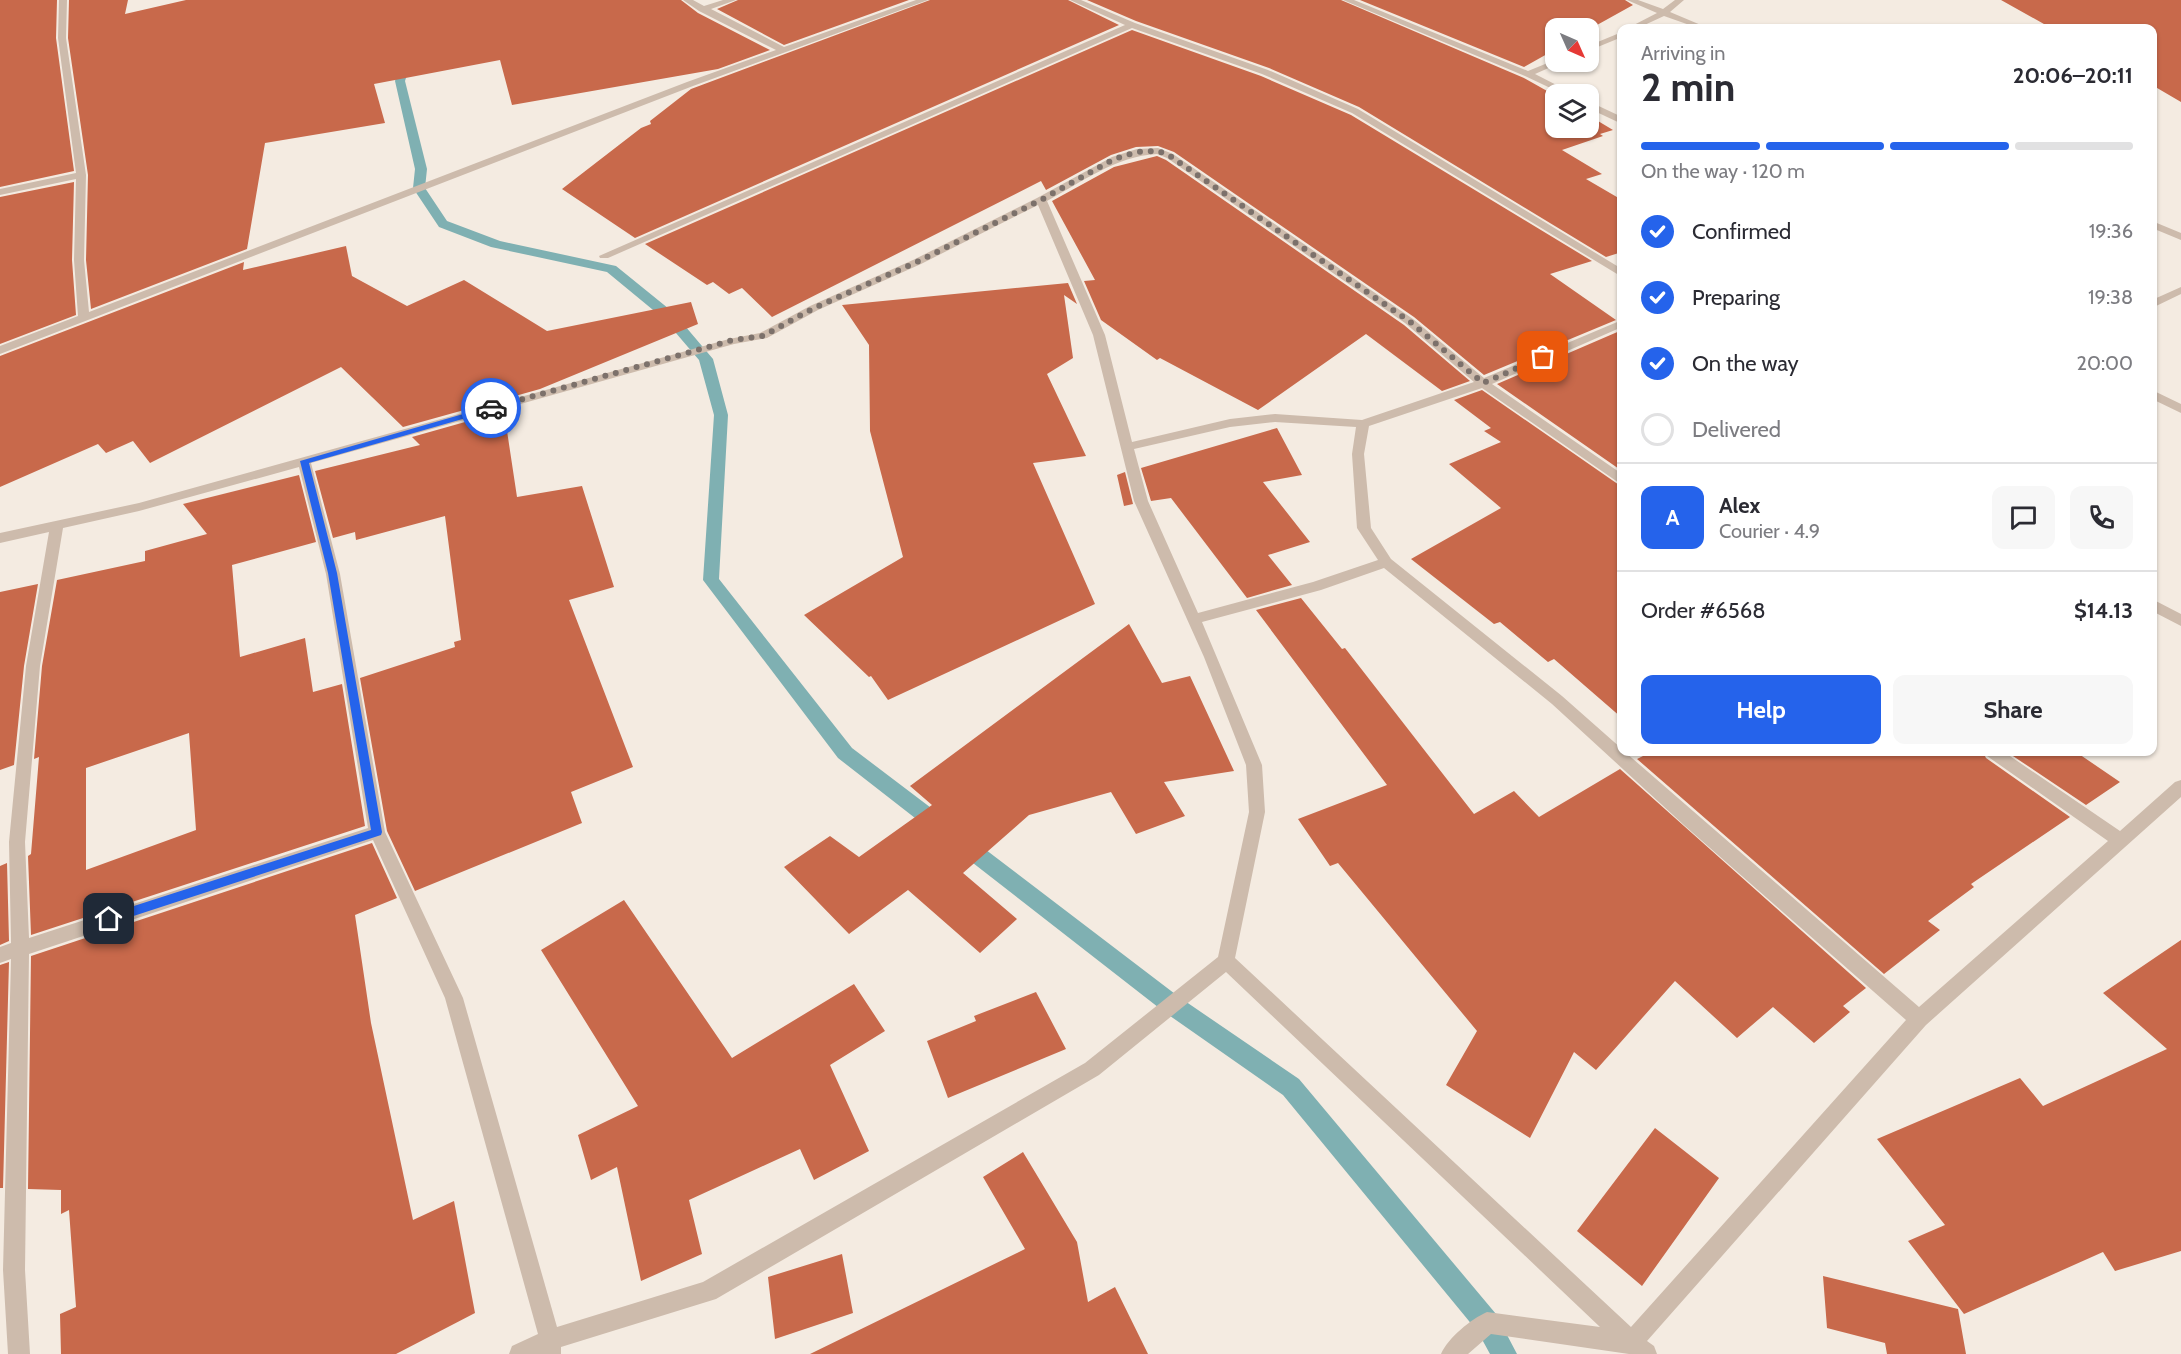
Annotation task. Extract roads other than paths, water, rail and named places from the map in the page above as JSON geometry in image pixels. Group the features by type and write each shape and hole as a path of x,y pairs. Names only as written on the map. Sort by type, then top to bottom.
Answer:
{"street":[{"path":"63,0 62,38 81,175 79,260 84,317"},
{"path":"687,0 783,50"},
{"path":"702,9 732,0"},
{"path":"0,350 783,50 924,0"},
{"path":"1074,0 1132,25 1265,72 1355,111 1617,271"},
{"path":"1347,0 1548,84"},
{"path":"1631,0 1694,24"},
{"path":"1640,24 1665,12 1680,0"},
{"path":"604,256 1132,25"},
{"path":"1599,44 1617,36"},
{"path":"1528,74 1545,67"},
{"path":"1599,110 1617,118"},
{"path":"0,538 139,507 733,340 763,336 814,308 917,262 1041,200 1114,159 1137,152 1158,151 1170,156 1409,321 1483,383 1617,477"},
{"path":"0,192 81,175"},
{"path":"520,1354 550,1347 708,1292 1092,1069 1226,960 1257,812 1254,765 1194,619 1141,501 1099,335 1041,200"},
{"path":"2157,226 2181,237"},
{"path":"2157,302 2181,290"},
{"path":"1127,447 1230,423 1275,418 1363,424 1483,383 1617,324"},
{"path":"2157,397 2181,409"},
{"path":"1363,424 1358,454 1364,528 1386,562 1557,700 1617,754"},
{"path":"304,461 333,573 377,832 454,998 550,1347"},
{"path":"19,1354 14,1270 20,948 17,842 33,666 57,525"},
{"path":"1194,619 1316,586 1386,562"},
{"path":"2157,607 2181,621"},
{"path":"1619,756 1919,1019"},
{"path":"1999,756 2120,840"},
{"path":"1639,1348 1919,1019 2181,788"},
{"path":"0,955 377,832"},
{"path":"1226,960 1639,1348"},
{"path":"1452,1354 1486,1323 1639,1348"}],"waterway":[{"path":"408,56 400,81 421,169 419,188 443,224 496,244 611,269 669,316 706,359 721,415 711,580 845,753 940,826"},
{"path":"962,843 1171,1004 1291,1087 1487,1323 1504,1354"}]}
